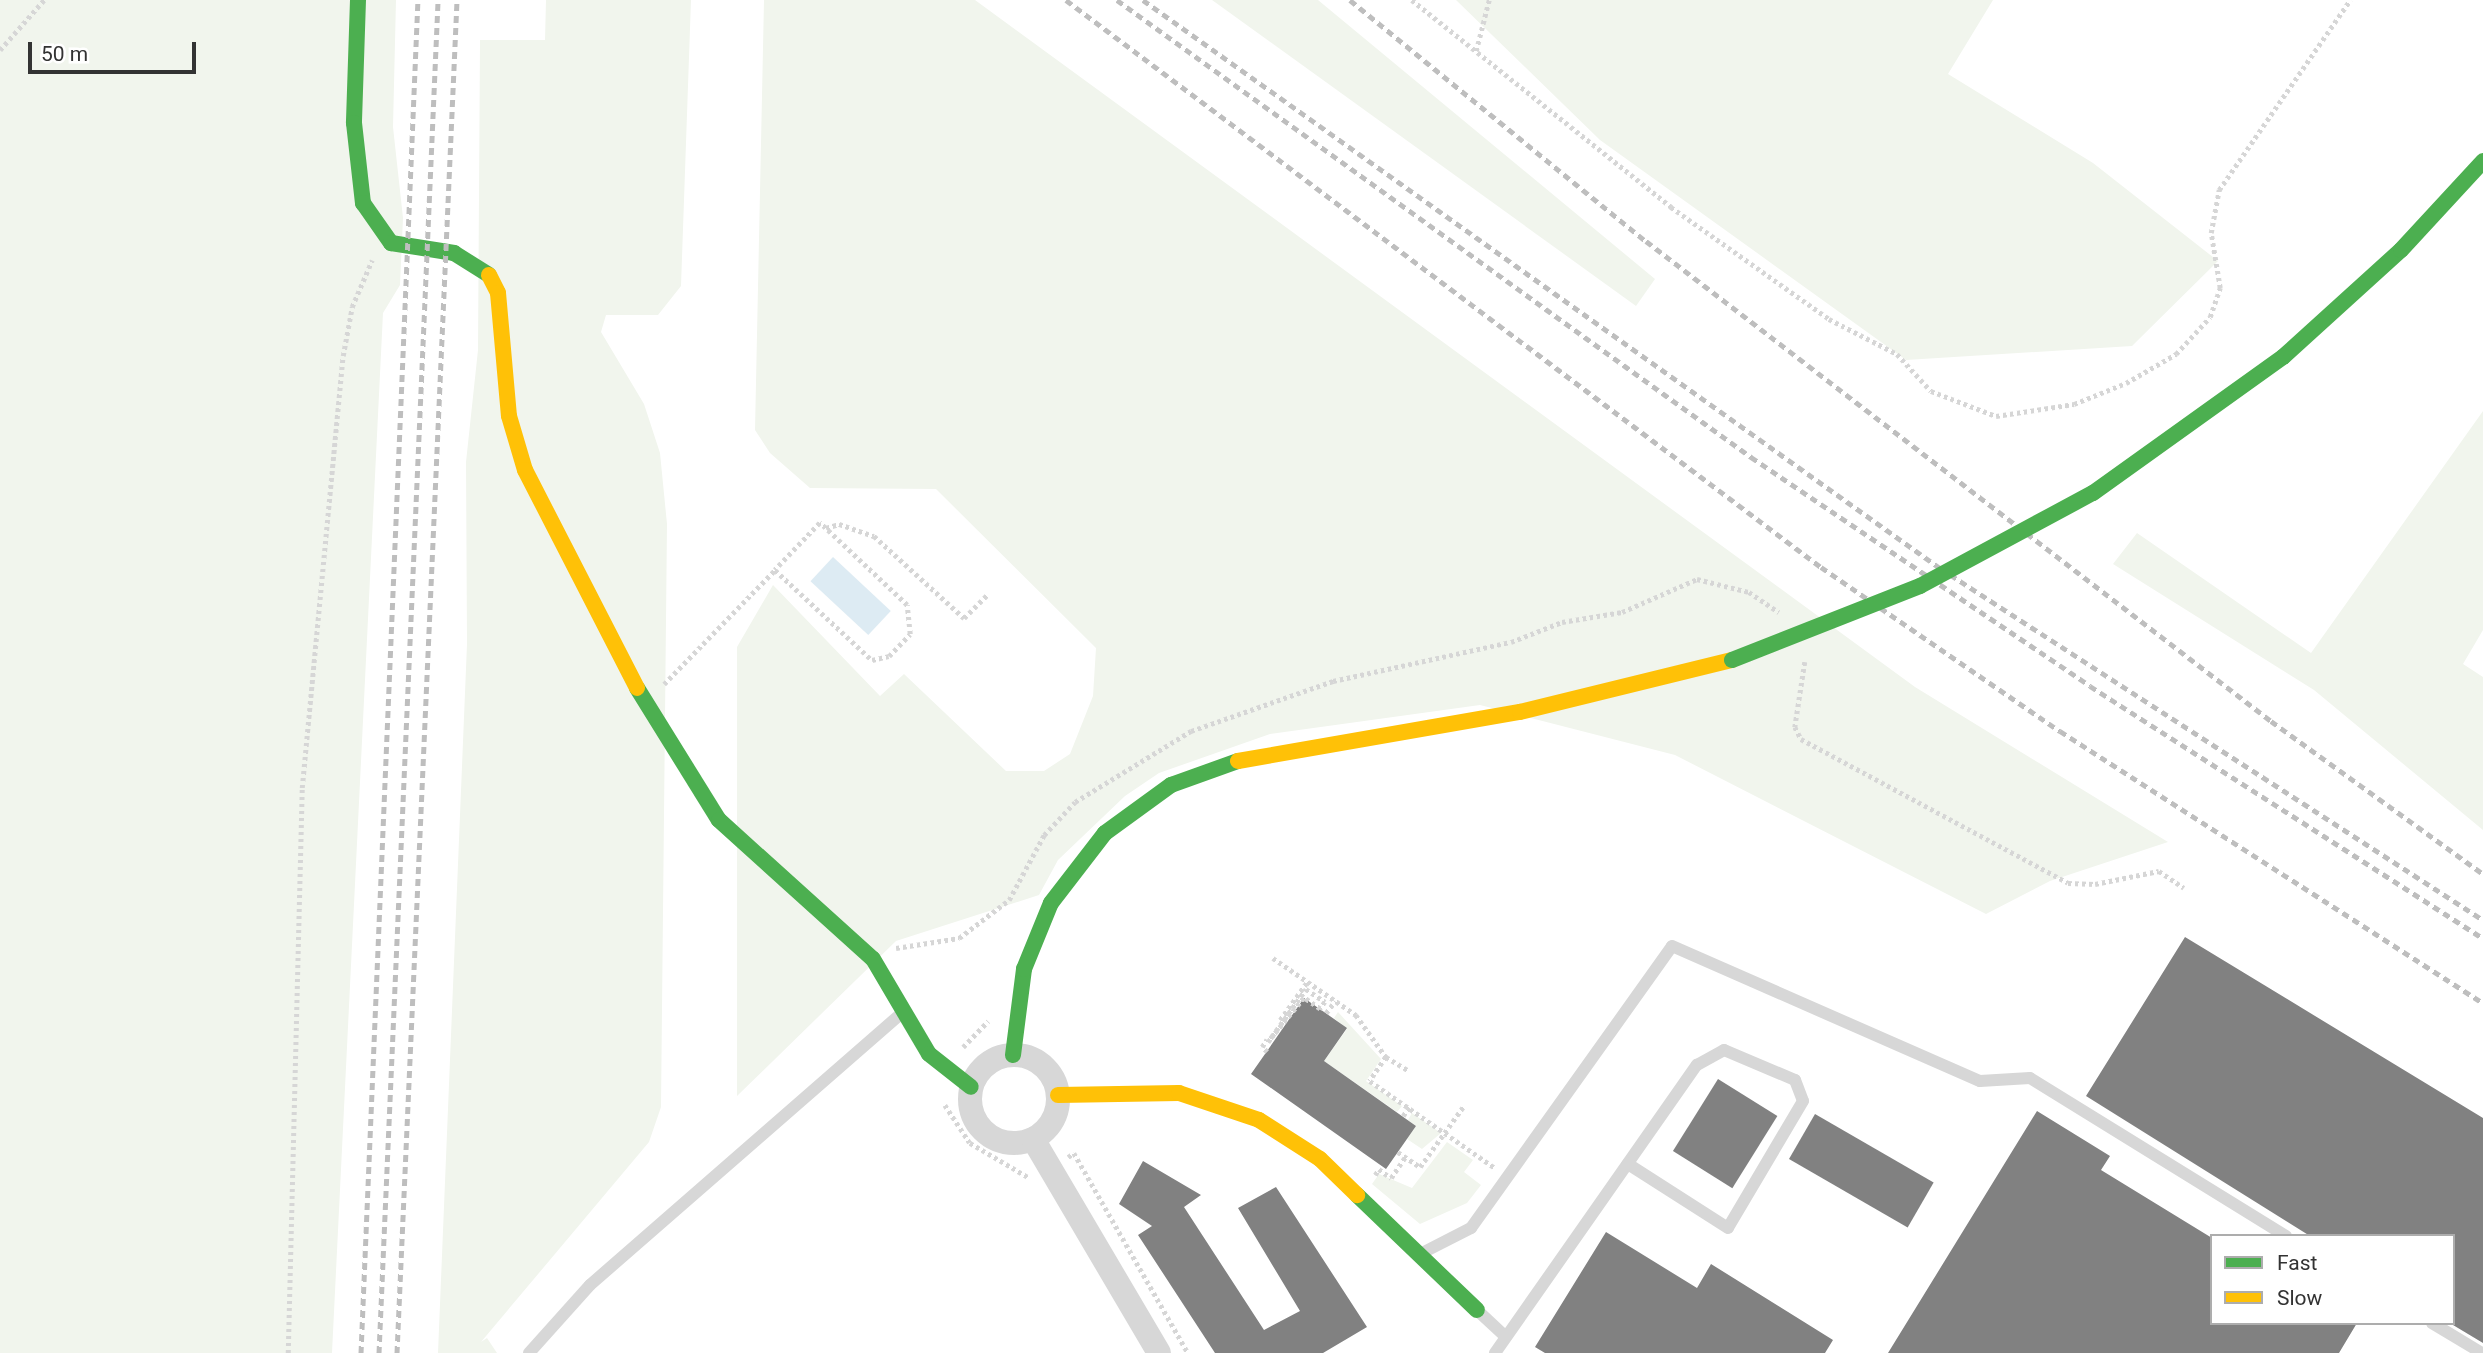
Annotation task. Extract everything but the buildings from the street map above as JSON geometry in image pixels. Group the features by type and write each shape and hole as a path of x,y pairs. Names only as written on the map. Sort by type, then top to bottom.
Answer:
{"street":[{"path":"358,0 357,172 363,203 382,236 405,248 464,256 486,269 498,293 509,416 525,470 643,704 719,820 873,958 903,1012 943,1071 971,1087"},
{"path":"1013,1055 1024,969 1051,903 1105,833 1171,785 1260,753 1520,712 1732,660 1920,586 2093,494 2283,357 2401,250 2483,161"},
{"path":"1013,1055 1048,1071 1058,1095 1052,1121 1034,1139 1007,1143 983,1130 971,1110 971,1087 987,1064 1013,1055"},
{"path":"1058,1095 1149,1091 1213,1102 1259,1120 1320,1159 1424,1252 1477,1310"},
{"path":"1034,1139 1159,1353"}],"lane":[{"path":"1424,1252 1471,1228 1672,946 1980,1081 2030,1078 2283,1234"},
{"path":"529,1353 590,1285 903,1012"},
{"path":"1495,1353 1697,1065 1724,1050 1795,1080 1803,1101 1728,1228 1628,1164"},
{"path":"1477,1310 1506,1337"},
{"path":"2435,1325 2482,1353"}],"path":[{"path":"0,50 44,0"},
{"path":"1412,0 1671,208 1829,319 1897,354 1931,391 1996,416 2074,404 2126,383 2176,354 2210,317 2220,288 2211,233 2219,190 2350,0"},
{"path":"1476,51 1489,0"},
{"path":"288,1353 302,788 343,356 352,307 382,236"},
{"path":"643,704 820,523 912,614 910,634 889,656 872,660 775,570"},
{"path":"825,528 839,524 874,536 964,618 988,594"},
{"path":"873,958 904,944 959,938 1009,900 1044,835 1075,802 1145,754 1238,713 1333,681 1511,642 1562,622 1622,612 1697,579 1749,592 1783,616"},
{"path":"1803,653 1795,727 1801,739 2067,883 2095,884 2159,870 2184,888"},
{"path":"1273,958 1356,1015 1386,1056 1408,1070"},
{"path":"1267,1052 1262,1047 1307,982"},
{"path":"1306,989 1325,1002 1320,1009 1304,998 1268,1042 1306,989"},
{"path":"1326,1013 1335,1001"},
{"path":"1386,1056 1370,1081 1508,1176"},
{"path":"943,1071 933,1090 970,1143 1030,1179 1052,1170"},
{"path":"1403,1116 1409,1107"},
{"path":"1398,1152 1420,1167 1463,1107"},
{"path":"1074,1153 1188,1353"},
{"path":"1360,1195 1379,1169 1391,1178 1405,1157"}],"shaded area":[{"path":"0,0 396,0 393,127 403,218 400,285 383,313 332,1353 0,1353"},
{"path":"546,0 691,0 681,286 658,315 606,315 601,332 644,404 660,453 667,524 661,1107 649,1142 481,1342 487,1338 497,1353 438,1353 467,644 466,462 478,350 480,40 545,40"},
{"path":"764,0 975,0 1915,687 2168,842 2050,881 1986,914 1675,755 1480,705 1270,734 1159,773 1125,796 1058,860 1039,895 896,941 737,1096 737,647 773,585 880,696 904,674 1006,771 1044,771 1070,754 1093,696 1096,648 936,489 810,488 770,453 755,430"},
{"path":"1212,0 1318,0 1655,279 1636,306"},
{"path":"1456,0 1993,0 1948,74 2093,163 2218,261 2132,346 1906,360 1600,140"},
{"path":"2483,411 2483,630 2463,664 2483,677 2483,830 2314,690 2113,564 2137,533 2311,653"},
{"path":"833,557 891,611 868,635 810,581"},
{"path":"1338,1012 1381,1059 1366,1081 1402,1106 1397,1112 1324,1061 1347,1029 1334,1018"},
{"path":"1412,1113 1441,1133 1422,1149 1407,1139 1416,1126 1408,1120"},
{"path":"1447,1142 1473,1160 1464,1172 1481,1185 1467,1203 1420,1224 1372,1184 1379,1174 1412,1188"}],"railway":[{"path":"361,1353 418,0"},
{"path":"379,1353 438,0"},
{"path":"397,1353 457,0"},
{"path":"1066,0 1821,567 2060,731 2483,1003"},
{"path":"1117,0 1751,457 2090,686 2483,938"},
{"path":"1143,0 1940,568 2483,920"},
{"path":"1350,0 1646,241 2271,721 2483,874"}],"traffic: fast":[{"path":"358,0 354,123 363,203 391,243 454,253 489,275"},
{"path":"2093,493 2283,357 2401,250 2483,161"},
{"path":"1732,660 1920,586 2093,493"},
{"path":"637,688 719,820 873,959 929,1054 971,1087"},
{"path":"1013,1055 1024,969 1051,903 1105,833 1171,785 1238,761"},
{"path":"1357,1195 1477,1310"}],"traffic: slow":[{"path":"489,275 498,293 509,416 525,470 637,688"},
{"path":"1238,761 1520,712 1732,660"},
{"path":"1058,1095 1179,1093 1259,1120 1320,1159 1357,1195"}]}
